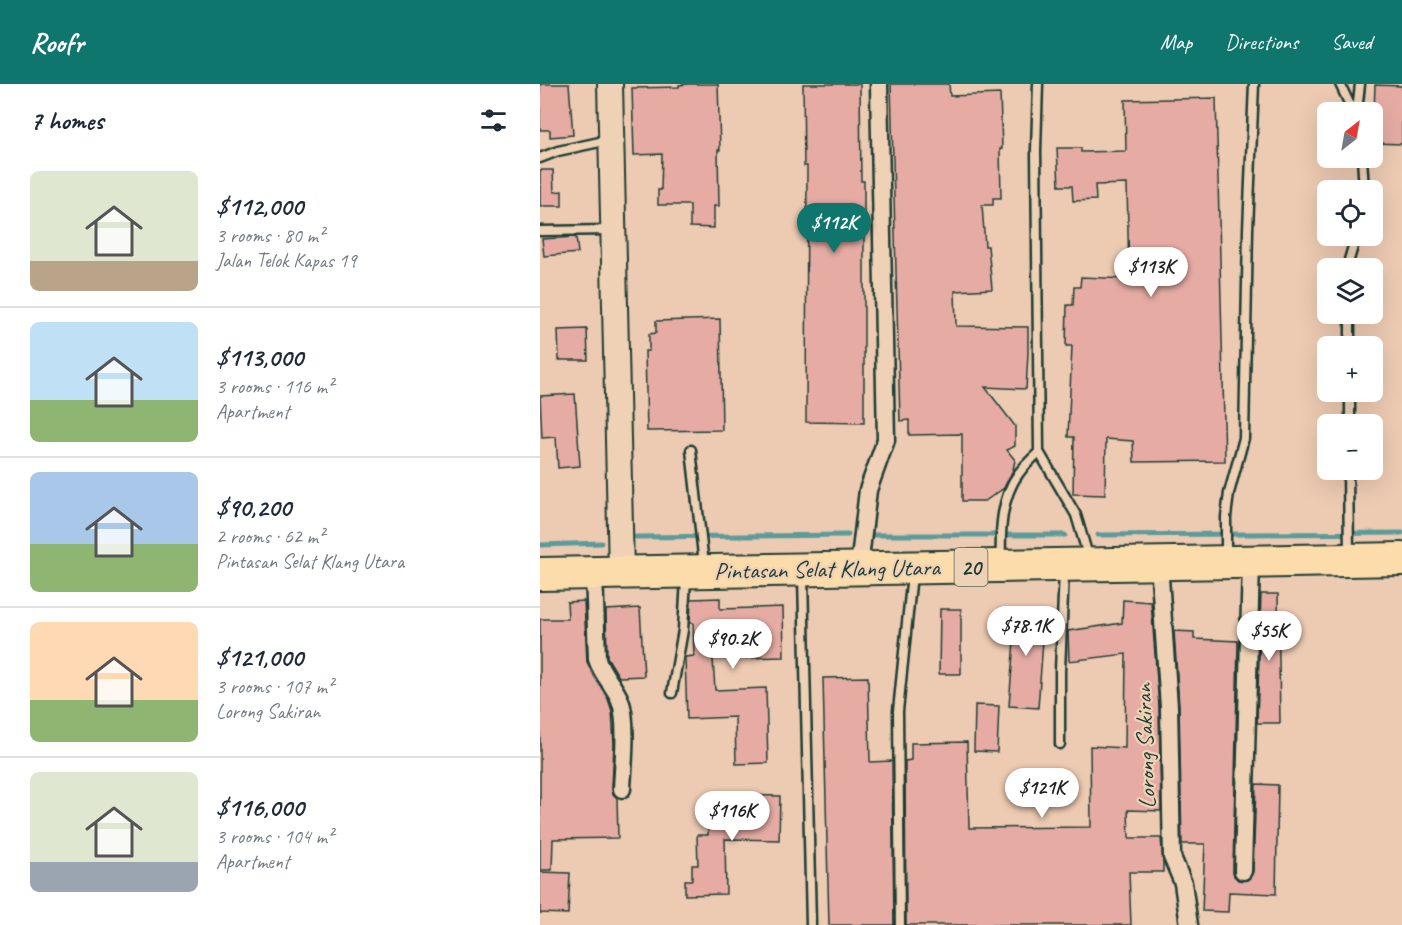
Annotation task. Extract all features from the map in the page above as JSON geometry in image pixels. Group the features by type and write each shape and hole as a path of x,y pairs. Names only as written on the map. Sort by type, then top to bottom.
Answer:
{"highway":[{"name":"Pintasan Selat Klang Utara","path":"540,574 607,573 698,564 803,569 912,567 1001,556 1078,566 1159,564 1234,554 1349,551 1402,560"}],"street":[{"path":"610,84 613,230 607,573 597,659 601,671 620,701 623,714 622,789"},
{"path":"859,568 868,490 886,440 879,84"},
{"path":"1234,554 1243,871"},
{"name":"Lorong Sakiran","path":"1159,564 1169,707 1172,857 1183,883 1189,925"}],"lane":[{"path":"1038,84 1036,150 1039,452 1076,515 1078,566 1060,671 1060,744"},
{"path":"1234,554 1226,516 1229,493 1244,438 1248,230 1254,84"},
{"path":"1340,84 1348,102"},
{"path":"1358,102 1360,84"},
{"path":"540,158 558,151 611,140"},
{"path":"540,231 613,230"},
{"path":"672,693 698,564 701,531 691,450"},
{"path":"1001,556 1006,497 1019,473 1039,452"},
{"path":"1348,480 1349,551"},
{"path":"900,925 898,711 912,567"},
{"path":"803,569 811,925"}],"building":[{"path":"540,84 569,84 573,135 550,137 550,130 540,130"},
{"path":"718,84 719,206 714,206 714,228 690,227 690,205 658,205 658,190 661,190 662,154 634,155 632,88 679,87 679,85"},
{"path":"803,84 860,84 861,181 864,181 864,423 806,422 807,166 804,166"},
{"path":"891,84 949,84 950,96 1000,94 1001,198 993,198 993,205 982,205 985,246 988,246 992,289 955,291 956,326 1028,327 1026,389 985,387 1015,426 1015,446 1007,450 1015,460 1004,488 985,501 962,501 962,434 909,435 909,420 900,421"},
{"path":"1375,85 1402,86 1402,144 1383,143 1383,102 1374,102"},
{"path":"1216,98 1225,461 1134,462 1133,441 1106,439 1105,495 1073,494 1074,437 1068,437 1072,346 1066,346 1067,305 1073,305 1074,287 1080,287 1081,277 1129,279 1127,184 1095,185 1096,200 1073,201 1072,186 1059,186 1057,148 1081,148 1081,152 1126,151 1125,100"},
{"path":"540,170 553,170 554,192 562,191 562,206 540,206"},
{"path":"576,237 578,253 544,256 542,239"},
{"path":"720,319 722,430 647,431 645,351 649,351 649,334 656,333 656,321"},
{"path":"587,329 588,360 559,360 558,330"},
{"path":"575,394 580,466 558,468 556,437 542,438 540,396"},
{"path":"1261,594 1278,594 1280,723 1257,723"},
{"path":"720,598 720,609 783,607 784,657 713,659 715,690 766,688 768,763 736,764 735,717 687,719 685,657 694,656 693,623 690,623 691,599"},
{"path":"1123,600 1151,602 1159,707 1161,811 1128,810 1129,838 1161,838 1163,862 1163,872 1129,872 1131,925 906,925 905,761 911,760 911,743 967,742 969,828 1091,827 1090,746 1125,748 1126,654 1069,661 1068,631 1122,623"},
{"path":"584,601 587,662 608,699 612,711 614,744 612,788 617,798 618,838 553,839 552,870 540,870 540,619 568,619 567,602"},
{"path":"640,608 644,676 619,677 607,657 606,610"},
{"path":"940,609 961,609 961,674 939,674"},
{"path":"1007,612 1045,614 1038,708 1009,706 1014,640 1006,640"},
{"path":"1174,631 1194,632 1194,639 1238,641 1233,871 1238,880 1248,880 1253,872 1256,784 1278,785 1276,894 1229,892 1228,912 1202,911 1205,844 1182,844 1179,706"},
{"path":"868,677 870,762 892,761 894,925 829,925 823,678"},
{"path":"975,705 999,706 997,752 974,751"},
{"path":"736,795 780,796 779,840 725,839 726,894 685,895 685,880 692,880 692,865 698,865 697,835 708,835 708,825 736,825"},
{"path":"540,872 570,873 568,914 540,913"}],"waterway":[{"path":"1098,535 1402,533"},
{"path":"636,537 848,535"},
{"path":"873,535 1065,535"},
{"path":"540,545 601,543"}]}
